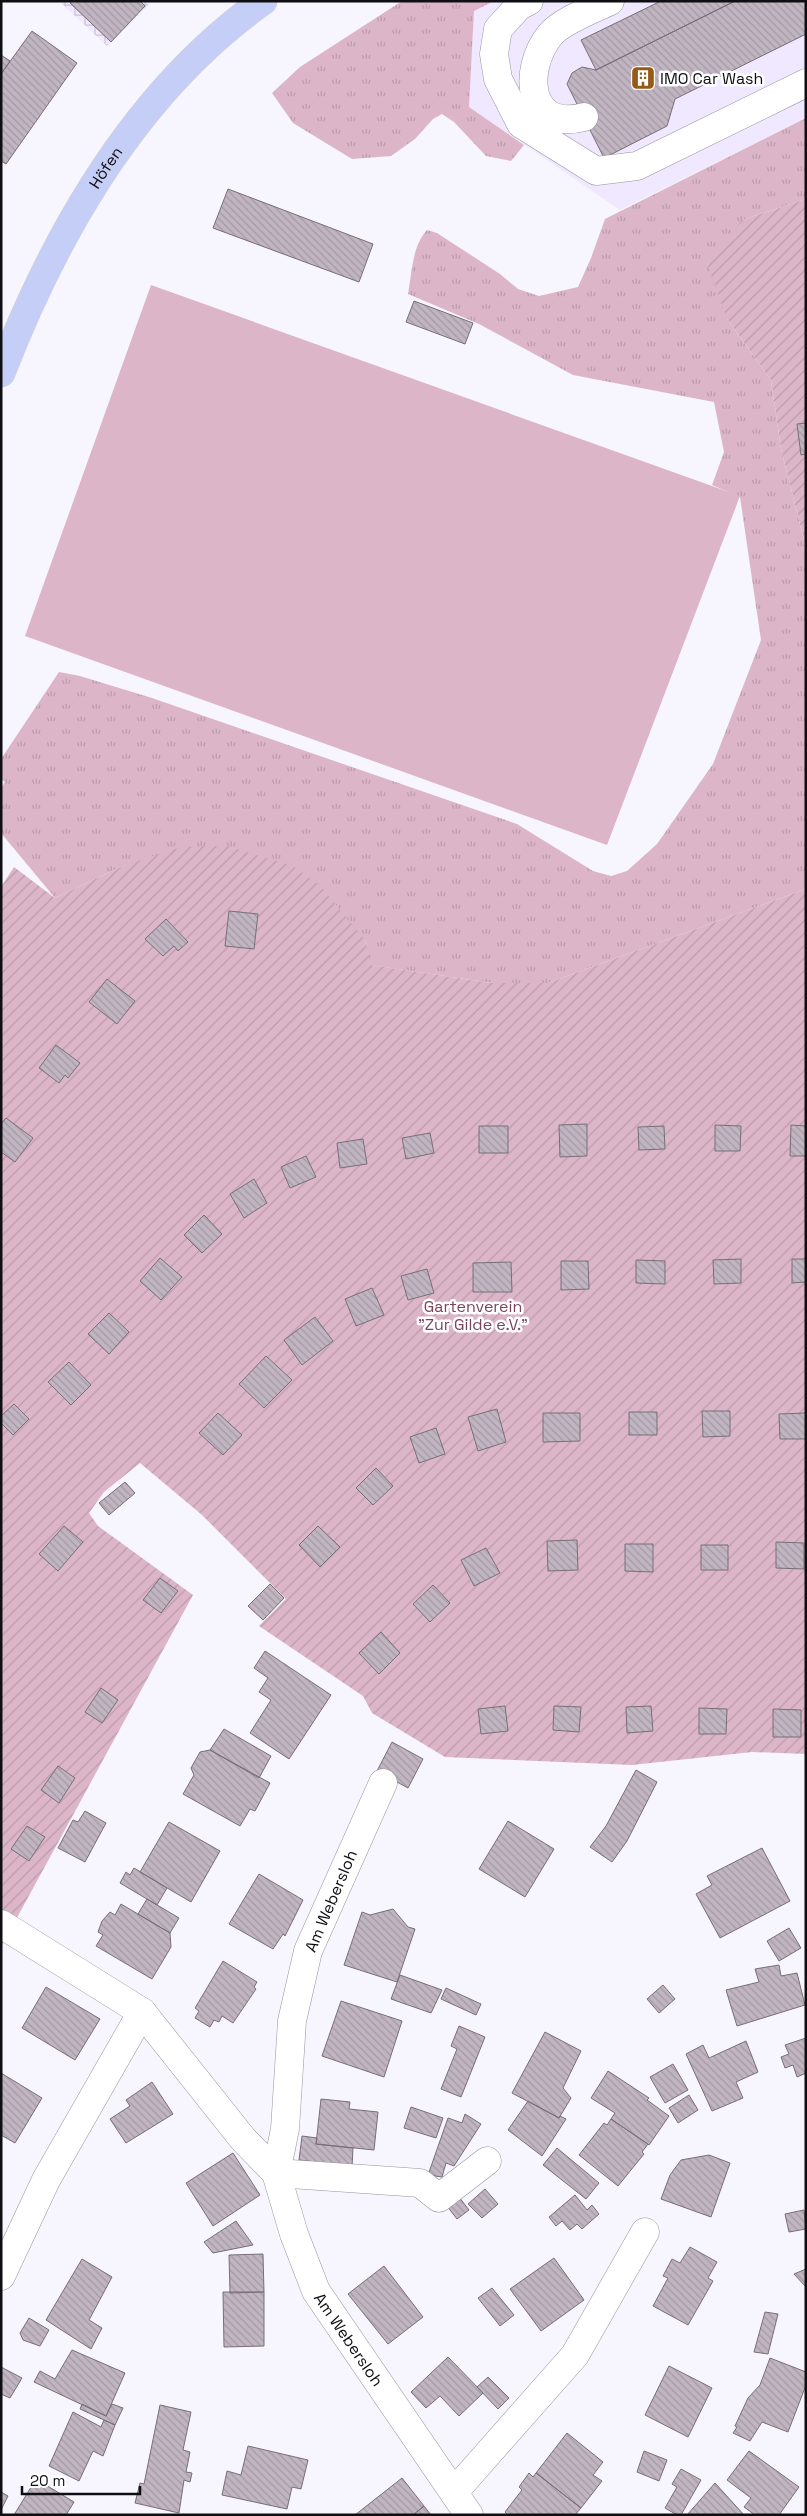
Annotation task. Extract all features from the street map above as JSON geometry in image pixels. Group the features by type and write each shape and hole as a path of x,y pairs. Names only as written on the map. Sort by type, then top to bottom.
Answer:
{"main road":[{"name":"Höfen","path":"1,373 23,317 69,226 116,150 171,82 212,43 263,1"}],"street":[{"path":"529,1 519,6 498,30 494,54 498,79 521,124 596,171 637,166 806,84"},
{"path":"584,117 570,121 554,118 542,108 534,93 531,78 541,48 551,33 610,1"},
{"name":"Am Webersloh","path":"276,2173 285,2129 292,2021 308,1950 383,1783"},
{"name":"Am Webersloh","path":"1,1924 142,2012 244,2139 276,2173 294,2234 316,2291 468,2515"},
{"path":"1,2276 46,2180 142,2012"},
{"path":"276,2173 420,2183 439,2198 487,2160"},
{"path":"454,2492 575,2355 645,2232"}],"shaded area":[{"path":"59,1 152,1 107,46"},
{"path":"494,1 806,1 806,118 620,210 469,107 474,11"}],"green space":[{"path":"402,1 494,1 474,11 469,107 524,145 511,161 486,156 454,122 442,114 433,119 415,139 391,156 352,159 293,123 272,93 300,67"},
{"path":"806,118 806,199 742,220 727,319 771,380 781,449 804,540 806,567 806,889 548,983 492,983 370,965 365,940 125,865 55,898 1,833 1,788 5,782 1,779 1,759 59,672 80,676 152,698 517,824 593,871 611,876 627,871 657,844 713,764 761,640 740,497 712,485 724,452 714,402 573,375 479,324 408,294 413,260 418,244 427,230 437,233 500,274 518,289 539,296 578,287 605,219"},
{"path":"806,199 806,567 804,540 781,449 771,380 727,319 708,266 742,220"},
{"path":"151,285 740,496 607,845 25,636"},
{"name":"Gartenverein \"Zur Gilde e.V.\"","path":"227,846 290,865 319,884 365,940 371,965 492,983 548,983 806,889 806,1754 752,1752 632,1765 445,1757 372,1713 363,1696 259,1626 286,1599 202,1515 140,1463 104,1492 89,1513 98,1526 193,1595 1,1947 1,887 14,867 55,898 125,865 182,847"}],"building":[{"path":"72,1 140,1 145,6 111,42 70,3"},
{"path":"661,1 735,1 596,70 581,40"},
{"name":"IMO Car Wash","path":"735,1 806,1 806,34 675,99 667,126 604,158 567,84 572,73 582,67 596,70"},
{"path":"32,31 77,63 6,164 1,161 1,74"},
{"path":"1,55 10,61 1,74"},
{"path":"228,189 373,244 359,282 213,228"},
{"path":"414,301 473,323 465,344 406,322"},
{"path":"806,423 806,454 801,455 797,424"},
{"path":"229,911 258,914 254,949 225,946"},
{"path":"166,919 188,942 178,951 174,946 163,956 145,939"},
{"path":"107,979 135,1001 117,1024 89,1002"},
{"path":"56,1045 80,1063 68,1078 65,1075 59,1083 39,1068"},
{"path":"6,1118 33,1138 15,1162 1,1152 1,1124"},
{"path":"587,1124 587,1156 560,1157 559,1125"},
{"path":"715,1125 741,1126 740,1151 715,1151"},
{"path":"791,1125 806,1126 806,1156 790,1156"},
{"path":"479,1126 508,1126 508,1153 479,1153"},
{"path":"664,1126 665,1149 639,1150 638,1127"},
{"path":"430,1133 434,1153 406,1159 402,1138"},
{"path":"363,1139 367,1164 340,1168 337,1143"},
{"path":"306,1156 316,1177 290,1188 281,1167"},
{"path":"254,1179 267,1203 244,1218 230,1194"},
{"path":"204,1215 222,1234 202,1253 184,1235"},
{"path":"160,1258 182,1277 161,1300 140,1281"},
{"path":"741,1259 741,1283 714,1284 713,1260"},
{"path":"792,1259 806,1259 806,1282 792,1283"},
{"path":"636,1260 665,1261 665,1284 636,1283"},
{"path":"561,1261 588,1261 589,1289 561,1290"},
{"path":"511,1262 512,1292 473,1292 473,1263"},
{"path":"427,1269 434,1293 408,1300 401,1276"},
{"path":"372,1288 384,1315 356,1326 345,1299"},
{"path":"109,1313 129,1332 109,1354 88,1334"},
{"path":"315,1317 333,1341 302,1365 284,1340"},
{"path":"266,1356 292,1380 264,1408 239,1384"},
{"path":"69,1362 91,1385 71,1405 48,1382"},
{"path":"14,1404 29,1419 13,1435 1,1423 1,1416"},
{"path":"497,1409 506,1442 478,1451 468,1417"},
{"path":"702,1411 730,1411 730,1436 703,1437"},
{"path":"629,1412 657,1412 657,1435 629,1435"},
{"path":"218,1413 242,1435 223,1455 199,1433"},
{"path":"543,1413 580,1413 580,1441 543,1442"},
{"path":"806,1413 806,1439 780,1439 779,1414"},
{"path":"436,1428 445,1454 419,1463 410,1437"},
{"path":"376,1468 393,1486 373,1505 356,1488"},
{"path":"125,1482 135,1493 109,1515 99,1503"},
{"path":"64,1526 83,1542 58,1571 39,1554"},
{"path":"318,1526 340,1547 320,1567 299,1545"},
{"path":"577,1540 578,1570 548,1571 547,1541"},
{"path":"776,1542 804,1543 804,1569 776,1568"},
{"path":"625,1544 653,1544 653,1572 625,1571"},
{"path":"701,1545 728,1545 728,1570 701,1570"},
{"path":"486,1548 500,1573 474,1586 461,1560"},
{"path":"160,1578 178,1591 161,1613 143,1600"},
{"path":"270,1584 284,1598 263,1620 248,1606"},
{"path":"433,1585 450,1603 430,1622 413,1604"},
{"path":"381,1632 400,1653 379,1674 359,1653"},
{"path":"265,1651 331,1695 289,1759 250,1733 271,1700 259,1692 268,1678 254,1668"},
{"path":"101,1688 118,1700 102,1723 85,1712"},
{"path":"505,1706 508,1731 481,1734 478,1709"},
{"path":"554,1706 581,1707 579,1732 553,1730"},
{"path":"651,1706 653,1731 627,1733 626,1707"},
{"path":"699,1708 727,1709 726,1734 699,1734"},
{"path":"773,1709 801,1710 801,1737 773,1737"},
{"path":"224,1729 271,1756 259,1778 210,1750"},
{"path":"392,1742 423,1759 408,1788 377,1771"},
{"path":"210,1750 270,1783 255,1811 250,1809 240,1826 183,1794 194,1775 191,1768 200,1752"},
{"path":"58,1766 75,1778 59,1803 41,1790"},
{"path":"636,1770 657,1782 627,1841 612,1862 590,1847 606,1826"},
{"path":"85,1811 106,1823 85,1862 58,1848 73,1820 78,1822"},
{"path":"508,1821 554,1849 525,1897 479,1869"},
{"path":"169,1822 220,1851 191,1902 140,1872"},
{"path":"27,1826 45,1837 29,1861 11,1849"},
{"path":"762,1848 790,1901 720,1938 696,1894 712,1885 707,1876"},
{"path":"134,1868 167,1888 157,1905 120,1883 126,1872 130,1875"},
{"path":"259,1874 303,1900 285,1936 283,1934 273,1949 229,1924"},
{"path":"147,1899 179,1918 170,1933 138,1914"},
{"path":"121,1904 170,1933 171,1947 152,1979 96,1946 103,1935 98,1932 102,1921 110,1912 115,1915"},
{"path":"393,1909 408,1927 415,1929 397,1982 344,1965 362,1912 370,1915"},
{"path":"789,1928 801,1948 779,1961 767,1941"},
{"path":"223,1961 257,1982 254,1987 256,1989 233,2023 222,2016 219,2022 214,2020 210,2027 195,2018 199,2011 195,2008"},
{"path":"779,1965 781,1976 797,1973 805,2005 737,2026 726,1990 759,1982 755,1969"},
{"path":"400,1975 442,1990 431,2013 391,1999"},
{"path":"663,1985 675,1999 659,2013 647,1999"},
{"path":"46,1987 100,2019 75,2060 22,2028"},
{"path":"446,1988 481,2004 476,2015 441,1999"},
{"path":"341,2001 402,2021 384,2077 322,2056"},
{"path":"459,2026 485,2037 461,2097 441,2089 457,2049 451,2046"},
{"path":"545,2032 581,2051 563,2088 571,2098 559,2118 512,2093"},
{"path":"806,2038 806,2073 797,2077 793,2065 785,2068 781,2057 789,2054 785,2045"},
{"path":"746,2041 758,2072 736,2082 743,2098 712,2111 686,2054 703,2045 709,2058"},
{"path":"673,2064 688,2090 665,2103 650,2077"},
{"path":"608,2071 649,2098 647,2100 669,2116 649,2145 611,2119 615,2113 591,2098"},
{"path":"1,2073 42,2098 15,2143 1,2135"},
{"path":"152,2082 173,2114 126,2143 110,2119 130,2106 126,2100"},
{"path":"689,2095 698,2110 678,2123 669,2108"},
{"path":"321,2099 350,2102 349,2109 378,2112 374,2150 316,2144"},
{"path":"528,2101 559,2118 560,2116 566,2119 542,2156 508,2130"},
{"path":"411,2107 443,2118 436,2138 404,2128"},
{"path":"465,2114 481,2124 454,2166 446,2163 442,2177 428,2175 448,2118 462,2123"},
{"path":"611,2119 648,2144 642,2152 644,2154 618,2186 579,2155 604,2123 607,2125"},
{"path":"302,2136 317,2138 316,2144 353,2148 352,2167 299,2160"},
{"path":"557,2148 599,2183 586,2199 543,2165"},
{"path":"233,2153 260,2195 213,2226 186,2183"},
{"path":"709,2155 730,2163 711,2217 661,2199 670,2175 681,2160"},
{"path":"485,2189 498,2204 482,2218 468,2204"},
{"path":"575,2195 587,2210 592,2205 599,2214 582,2229 577,2224 570,2230 562,2221 556,2226 549,2217"},
{"path":"459,2197 469,2210 457,2219 447,2206"},
{"path":"804,2210 806,2229 789,2232 785,2214"},
{"path":"236,2221 253,2245 213,2253 204,2242"},
{"path":"690,2247 717,2262 708,2278 713,2281 688,2325 653,2306 668,2278 663,2276 672,2259 680,2263"},
{"path":"263,2254 264,2292 230,2293 229,2255"},
{"path":"554,2258 584,2300 541,2331 510,2289"},
{"path":"82,2259 112,2277 89,2320 102,2328 91,2349 46,2320"},
{"path":"384,2266 423,2317 388,2344 348,2294"},
{"path":"806,2269 806,2287 794,2274"},
{"path":"492,2288 514,2315 500,2326 478,2298"},
{"path":"223,2292 264,2292 264,2346 224,2347"},
{"path":"765,2312 778,2314 768,2354 754,2352"},
{"path":"29,2318 49,2330 40,2346 23,2340 20,2333"},
{"path":"72,2350 125,2373 106,2416 34,2382 40,2371 55,2379"},
{"path":"448,2357 483,2393 459,2416 440,2396 426,2408 411,2392"},
{"path":"770,2358 806,2372 806,2385 788,2432 762,2422 750,2441 733,2433 748,2398 760,2385"},
{"path":"669,2366 712,2388 688,2437 645,2415"},
{"path":"1,2367 22,2378 10,2398 1,2394"},
{"path":"488,2377 509,2398 498,2409 477,2387"},
{"path":"82,2404 106,2416 112,2404 123,2408 115,2425 80,2409"},
{"path":"160,2405 191,2412 183,2450 190,2452 186,2472 192,2473 190,2482 184,2480 179,2513 135,2503 140,2483 144,2484"},
{"path":"73,2412 101,2427 104,2420 115,2425 103,2456 93,2451 79,2481 49,2466"},
{"path":"567,2433 603,2462 593,2475 602,2481 581,2508 536,2473"},
{"path":"248,2446 308,2460 301,2489 292,2487 287,2509 222,2495 227,2471 241,2475"},
{"path":"644,2451 667,2460 659,2481 637,2472"},
{"path":"749,2451 799,2487 779,2515 755,2515 744,2507 751,2498 727,2480"},
{"path":"681,2469 701,2480 681,2515 677,2515 665,2508 677,2487 672,2484"},
{"path":"529,2473 533,2477 536,2473 581,2508 575,2515 508,2515 505,2512 522,2490 519,2487"},
{"path":"402,2478 424,2506 413,2515 355,2515"},
{"path":"36,2479 74,2502 66,2515 14,2515"},
{"path":"715,2483 744,2515 687,2515"},
{"path":"1,2492 8,2496 1,2510"},
{"path":"424,2506 431,2515 413,2515"}],"place":[{"name":"IMO Car Wash","path":"643,78"}]}
